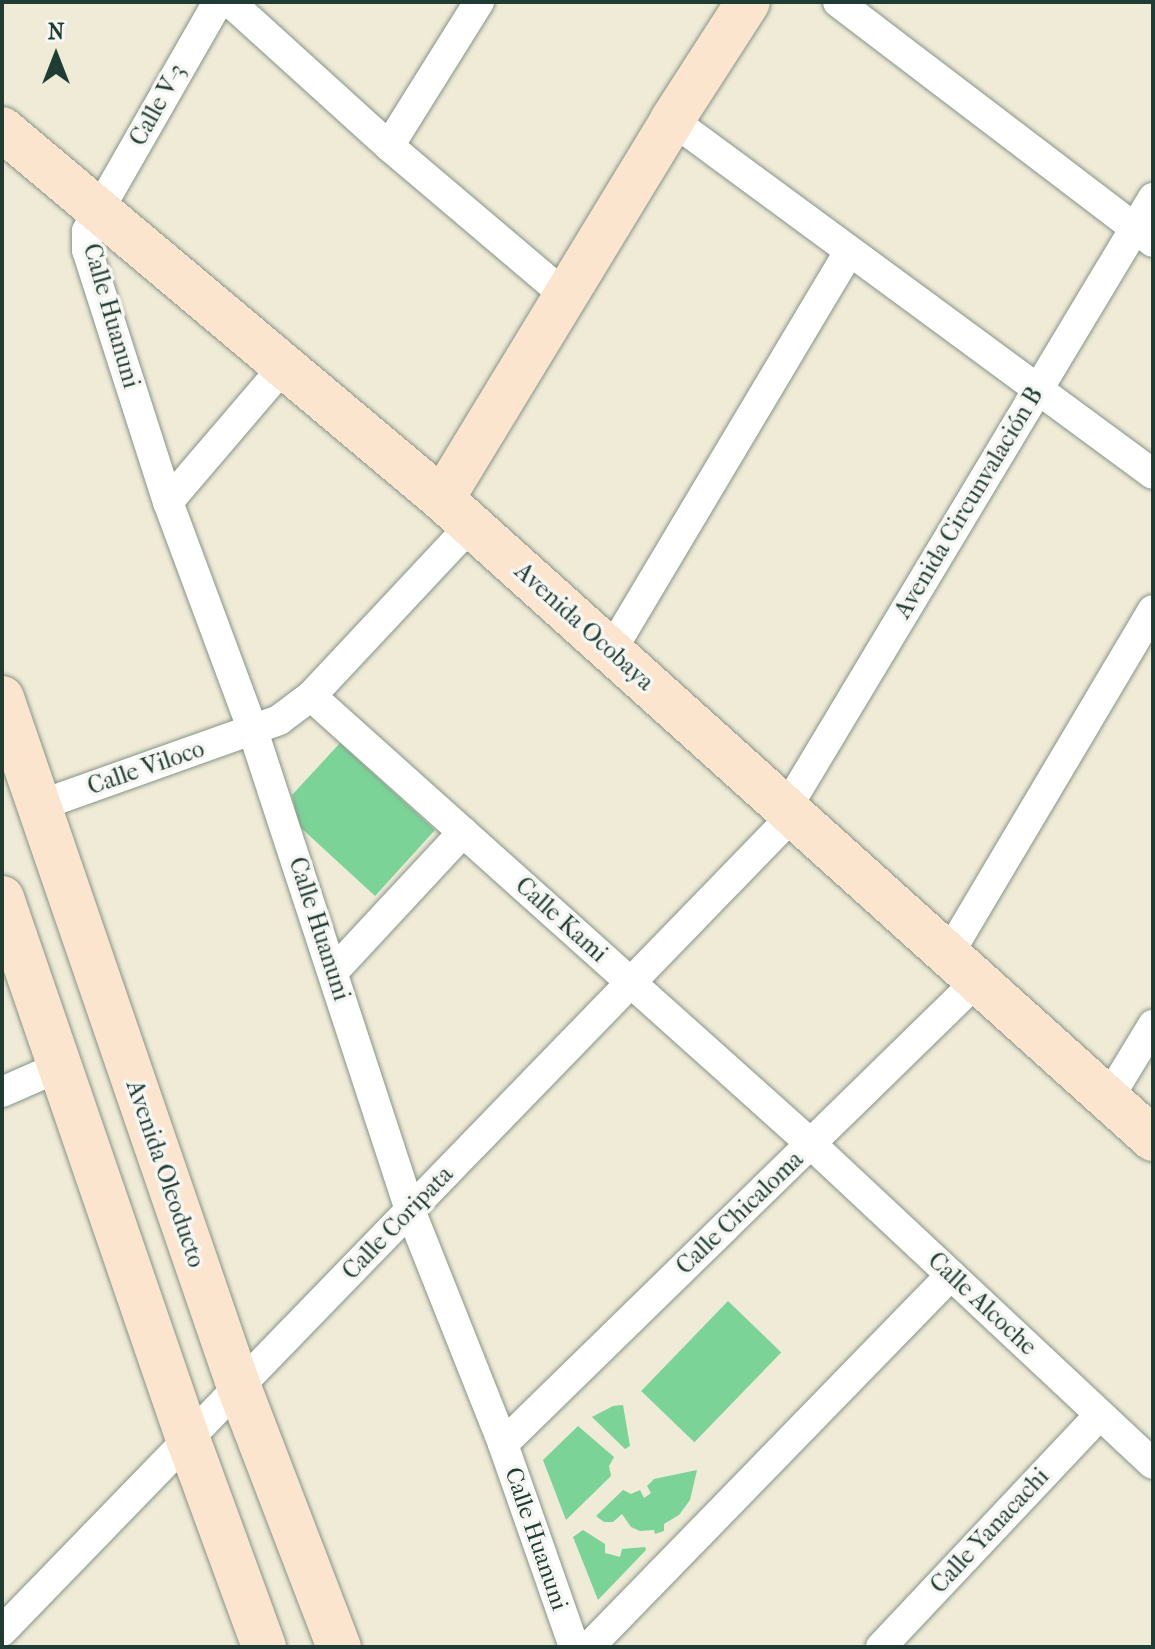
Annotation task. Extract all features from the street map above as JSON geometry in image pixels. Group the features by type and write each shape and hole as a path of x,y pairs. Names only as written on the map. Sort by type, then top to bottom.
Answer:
{"street":[{"path":"230,2 389,146 566,296"},
{"path":"389,146 479,2"},
{"path":"456,512 566,296 672,120 748,2"},
{"path":"838,2 1144,235"},
{"name":"Calle V-3","path":"99,209 207,9"},
{"path":"672,120 1153,474"},
{"name":"Avenida Ocobaya","path":"2,129 456,512 1153,1139"},
{"name":"Avenida Circunvalación B","path":"790,812 1038,388 1144,235 1153,198"},
{"name":"Calle Huanuni","path":"99,209 87,231 87,250 168,502 253,731 410,1210 503,1444 574,1647"},
{"path":"611,651 849,251"},
{"path":"168,502 285,365"},
{"name":"Calle Viloco","path":"38,806 279,720 311,696 456,512"},
{"name":"Calle Chicaloma","path":"503,1444 811,1144 962,968 1153,610"},
{"name":"Calle Kami","path":"311,696 811,1144"},
{"name":"Avenida Oleoducto","path":"2,698 239,1387 339,1647"},
{"name":"Calle Coripata","path":"7,1618 239,1387 631,983 790,812"},
{"path":"333,972 463,832"},
{"path":"2,898 188,1439 264,1647"},
{"path":"1108,1099 1153,1025"},
{"path":"2,1092 59,1067"},
{"name":"Calle Alcoche","path":"811,1144 1153,1464"},
{"path":"589,1647 951,1275"},
{"name":"Calle Yanacachi","path":"881,1647 1099,1416"}],"green space":[{"path":"340,743 435,830 375,896 299,826 292,795"},
{"path":"728,1301 781,1352 694,1442 641,1391"},
{"path":"623,1405 630,1446 625,1449 592,1417 613,1406"},
{"path":"578,1426 614,1457 609,1466 611,1476 566,1520 543,1460"},
{"path":"697,1470 690,1500 679,1515 664,1524 664,1531 655,1534 654,1530 640,1531 631,1527 622,1514 613,1522 604,1522 596,1516 623,1490 631,1494 640,1490 644,1498 651,1493 647,1486 654,1479"},
{"path":"583,1530 605,1544 605,1553 620,1557 622,1549 645,1547 646,1550 598,1600 573,1537"}]}
